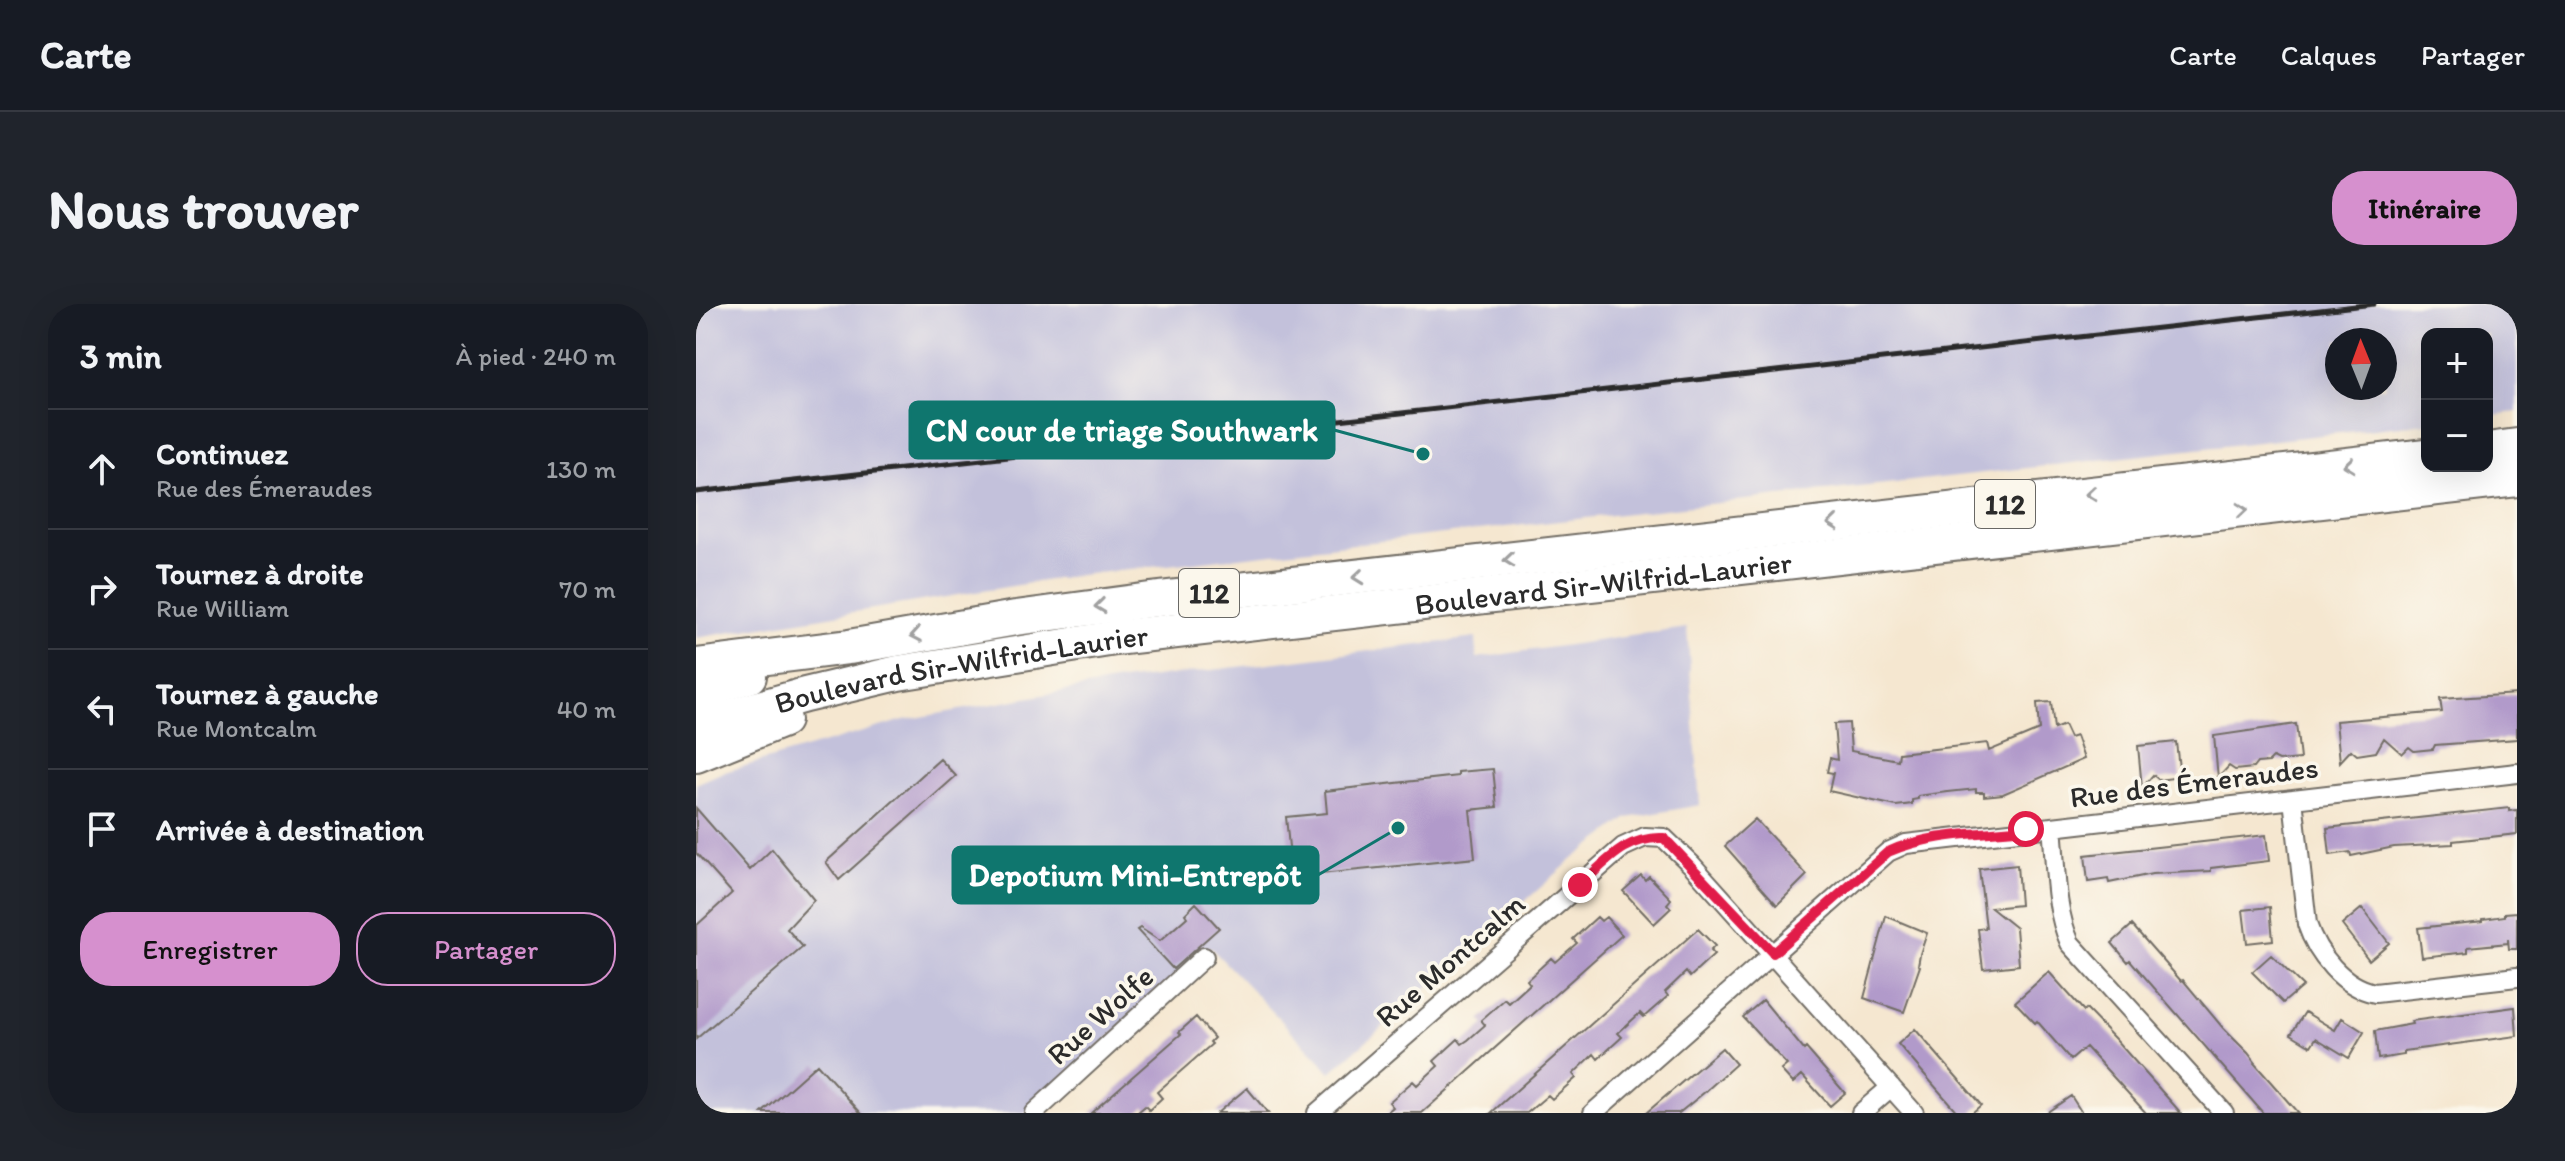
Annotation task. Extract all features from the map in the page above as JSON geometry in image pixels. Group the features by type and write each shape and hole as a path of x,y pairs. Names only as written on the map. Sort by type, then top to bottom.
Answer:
{"highway":[{"path":"2493,449 2517,446"},
{"name":"Boulevard Sir-Wilfrid-Laurier","path":"849,647 1016,618 1135,602 2421,457"},
{"name":"Boulevard Sir-Wilfrid-Laurier","path":"696,726 898,673 1159,632 2517,479"},
{"path":"696,666 849,647"},
{"path":"696,692 849,647"},
{"path":"696,755 898,673"}],"street":[{"name":"Rue des Émeraudes","path":"1593,1113 1888,852 1906,844 2517,773"},
{"path":"2293,799 2307,924 2314,944 2348,983 2375,993 2517,977"},
{"path":"2052,827 2060,908 2070,943 2224,1113"},
{"name":"Rue Montcalm","path":"1317,1113 1623,847 1645,837 1664,838 1773,953"},
{"path":"1773,953 1914,1113"},
{"name":"Rue Wolfe","path":"1034,1113 1204,957"},
{"path":"1861,1113 1891,1087"}],"shaded area":[{"path":"696,304 2517,304 2517,412 2493,415 2493,328 2421,328 2421,424 1080,575 696,638"},
{"path":"1687,628 1700,805 1628,818 1574,858 1331,1072 1210,947 1026,1113 696,1113 696,784 721,773 904,720 1114,682 1476,638 1477,658"}],"building":[{"path":"2517,694 2517,739 2435,745 2433,749 2414,751 2409,747 2402,754 2384,738 2376,752 2357,755 2351,750 2340,762 2336,721 2442,712 2440,699"},
{"path":"2051,702 2054,729 2064,725 2070,738 2076,736 2084,759 2003,794 1984,796 1984,792 1976,792 1976,789 1948,792 1918,796 1912,804 1896,806 1829,791 1833,773 1827,772 1830,758 1837,760 1834,724 1849,723 1851,751 1898,760 1899,753 1987,743 1989,751 2039,730 2037,703"},
{"path":"2296,724 2300,759 2279,761 2273,758 2269,762 2257,763 2253,768 2235,770 2229,766 2218,778 2214,736"},
{"path":"2176,742 2180,777 2159,780 2153,775 2142,788 2138,746"},
{"path":"940,759 956,776 839,880 826,862"},
{"path":"1493,769 1497,807 1470,810 1475,858 1292,877 1286,817 1327,813 1325,791"},
{"path":"696,808 750,870 772,849 814,900 787,929 803,947 696,1039 696,926 732,893 696,853"},
{"path":"2509,808 2509,811 2517,810 2517,834 2453,841 2453,844 2394,847 2351,856 2350,852 2330,855 2327,828"},
{"path":"1755,819 1807,875 1777,905 1725,846"},
{"path":"2266,835 2269,861 2211,868 2211,871 2152,874 2109,883 2108,879 2088,882 2085,855"},
{"path":"2017,865 2020,905 1991,908 2016,928 2019,965 1983,969 1978,929 1986,928 1979,869"},
{"path":"1641,875 1645,880 1649,876 1671,899 1667,904 1671,908 1654,924 1623,891"},
{"path":"1196,903 1219,928 1173,969 1137,930 1140,928 1160,941 1187,917 1185,914"},
{"path":"2270,907 2273,940 2247,943 2243,910"},
{"path":"2362,908 2389,943 2369,960 2342,925"},
{"path":"2517,912 2517,949 2509,949 2508,939 2508,943 2468,947 2468,952 2422,957 2418,928 2483,921"},
{"path":"1886,916 1927,933 1920,954 1920,966 1904,1012 1864,998"},
{"path":"1597,917 1601,921 1606,917 1622,935 1422,1113 1386,1113 1393,1107 1389,1102 1413,1081 1417,1085 1438,1066 1434,1061 1458,1039 1462,1044 1485,1025 1481,1020 1505,999 1509,1003 1530,984 1527,980 1551,958 1555,962 1577,943 1573,939"},
{"path":"2132,925 2298,1113 2263,1113 2130,960 2128,962 2112,943"},
{"path":"1698,929 1715,946 1710,951 1714,955 1690,977 1686,972 1665,992 1668,996 1644,1017 1640,1013 1618,1033 1622,1037 1598,1059 1594,1054 1573,1074 1576,1078 1552,1099 1548,1095 1527,1113 1491,1113"},
{"path":"2271,955 2303,986 2283,1003 2252,972"},
{"path":"2049,972 2181,1113 2146,1113 2086,1047 2071,1060 2037,1021 2035,1023 2015,1002"},
{"path":"1763,1000 1845,1093 1830,1106 1802,1075 1793,1083 1781,1070 1787,1065 1743,1017"},
{"path":"2515,1007 2517,1036 2404,1051 2404,1055 2378,1059 2375,1031 2412,1024 2411,1021"},
{"path":"2305,1012 2335,1030 2342,1018 2364,1032 2349,1058 2316,1038 2311,1046 2291,1034"},
{"path":"1196,1017 1214,1038 1210,1042 1212,1044 1157,1092 1162,1098 1149,1110 1145,1106 1137,1113 1091,1113 1181,1034 1179,1032"},
{"path":"1915,1029 1981,1105 1972,1113 1958,1113 1898,1044"},
{"path":"1722,1048 1736,1064 1706,1091 1679,1113 1646,1113"},
{"path":"817,1064 861,1113 762,1113"},
{"path":"1247,1088 1268,1113 1217,1113"},
{"path":"2071,1096 2082,1113 2046,1113"}],"railway":[{"path":"696,492 2374,304"}],"place":[{"name":"CN cour de triage Southwark","path":"1423,454"},
{"name":"Depotium Mini-Entrepôt","path":"1398,828"}],"route":[{"path":"1580,885 1623,847 1645,837 1664,838 1773,953 1888,852 1906,844 1935,839 2026,829"}]}
